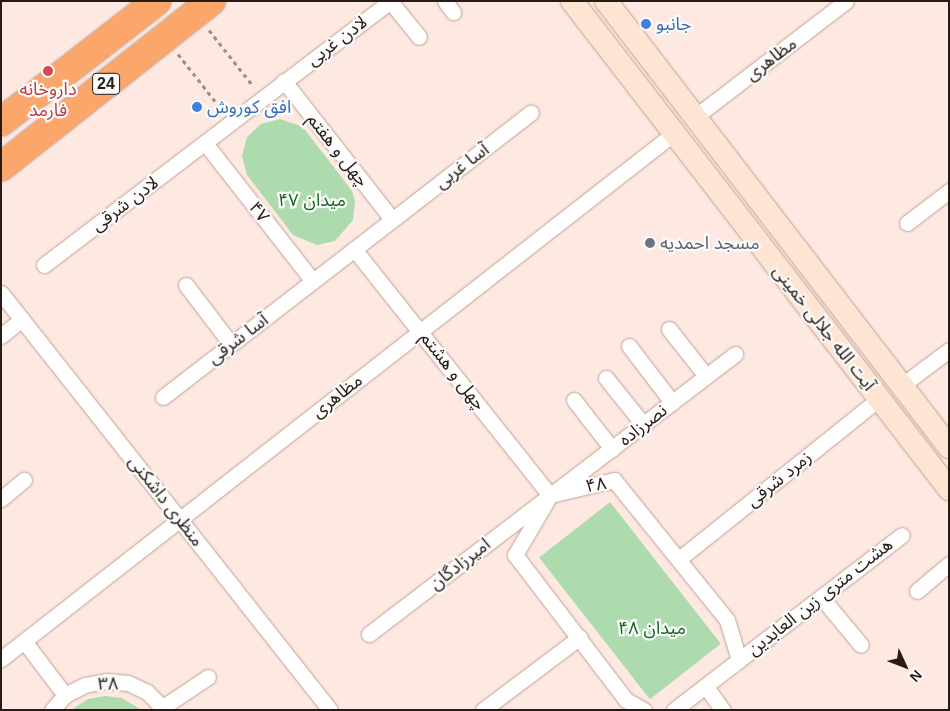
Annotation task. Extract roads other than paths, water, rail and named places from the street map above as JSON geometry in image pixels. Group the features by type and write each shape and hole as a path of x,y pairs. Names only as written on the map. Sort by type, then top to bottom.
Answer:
{"highway":[{"name":"24","path":"1,122 156,1"},
{"name":"24","path":"1,167 203,7"}],"main road":[{"name":"آيت الله جلالى خمينى","path":"572,1 949,489"},
{"name":"آيت الله جلالى خمينى","path":"606,1 949,447"},
{"path":"674,134 695,117"}],"street":[{"path":"390,1 419,38"},
{"name":"لادن غربی","path":"232,122 390,1"},
{"name":"مظاهری","path":"695,117 846,1"},
{"name":"چهل و هفتم","path":"284,81 392,219"},
{"name":"آسا غربی","path":"354,249 531,113"},
{"name":"لادن شرقی","path":"44,265 232,122"},
{"name":"مظاهری","path":"1,658 674,134"},
{"name":"۴۷","path":"206,143 313,281"},
{"path":"907,223 949,191"},
{"name":"چهل و هشتم","path":"354,249 550,495"},
{"name":"آسا شرقی","path":"163,397 354,249"},
{"path":"186,286 231,344"},
{"name":"منظری داشکنی","path":"1,293 330,710"},
{"path":"1,336 22,319"},
{"path":"669,329 706,376"},
{"path":"629,346 672,402"},
{"path":"901,386 949,350"},
{"name":"نصرزاده","path":"550,495 735,354"},
{"path":"606,378 644,424"},
{"name":"زمرد شرقی","path":"679,559 879,399"},
{"path":"574,400 612,448"},
{"path":"1,499 24,480"},
{"name":"۴۸","path":"550,495 614,480 726,620 739,660"},
{"path":"550,495 515,555 580,637 626,700 644,710"},
{"name":"امیرزادگان","path":"369,634 550,495"},
{"name":"هشت متری زین العابدین","path":"739,660 902,534"},
{"path":"917,591 949,564"},
{"path":"821,597 861,645"},
{"path":"483,710 580,637"},
{"path":"24,641 66,695"},
{"path":"674,710 739,660"},
{"path":"164,708 208,677"},
{"name":"۳۸","path":"52,710 66,695 85,685 106,681 128,683 147,692 164,708"},
{"path":"706,687 723,710"}],"place":[{"name":"جانبو","path":"646,24"},
{"name":"داروخانه فارمد","path":"48,71"},
{"name":"افق کوروش","path":"197,107"},
{"name":"مسجد احمدیه","path":"650,243"}],"park label":[{"name":"میدان ۴۷","path":"312,200"},
{"name":"میدان ۴۸","path":"652,628"}]}
